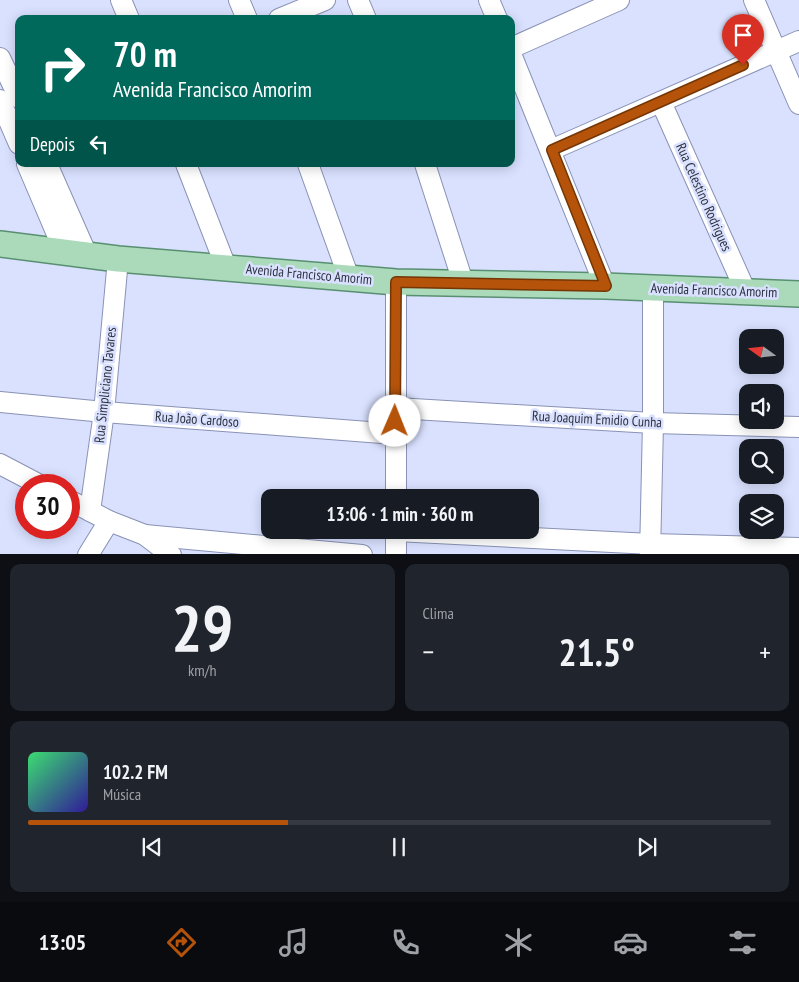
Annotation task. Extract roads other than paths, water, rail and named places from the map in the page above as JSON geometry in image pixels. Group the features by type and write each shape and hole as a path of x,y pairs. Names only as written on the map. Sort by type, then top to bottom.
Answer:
{"main road":[{"name":"Avenida Francisco Amorim","path":"0,244 76,254 396,282 606,286 799,294"}],"street":[{"path":"121,0 127,15"},
{"path":"239,0 245,15"},
{"path":"289,15 325,0"},
{"path":"358,0 364,15"},
{"path":"489,0 495,15"},
{"path":"515,46 619,0"},
{"path":"754,0 799,104"},
{"path":"552,150 799,40"},
{"path":"0,58 15,90"},
{"path":"515,63 606,286"},
{"path":"0,100 15,135"},
{"name":"Rua Celestino Rodrigues","path":"661,102 746,292"},
{"path":"29,167 76,254"},
{"path":"48,167 76,254"},
{"path":"187,167 226,268"},
{"path":"309,167 349,278"},
{"path":"426,167 463,282"},
{"name":"Rua Simpliciano Tavares","path":"90,511 104,412 118,258"},
{"path":"396,282 396,489"},
{"path":"650,549 653,423 653,288"},
{"name":"Rua João Cardoso","path":"0,402 104,412 395,434"},
{"name":"Rua Joaquim Emidio Cunha","path":"396,408 653,423 799,427"},
{"path":"0,464 19,474"},
{"path":"80,506 145,535 171,554"},
{"path":"88,554 109,520"},
{"path":"145,535 362,554"},
{"path":"396,539 396,554"},
{"path":"516,539 650,549 799,548"}]}
